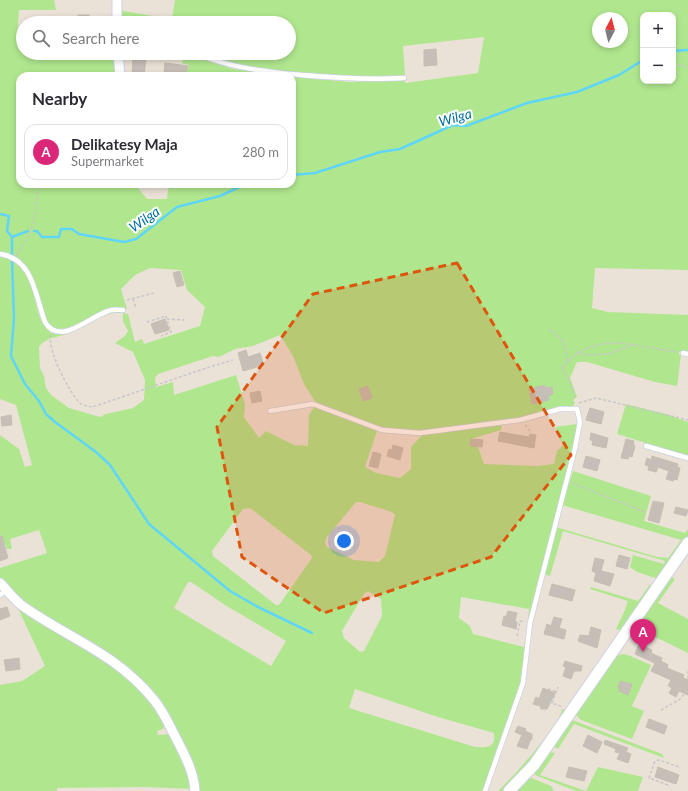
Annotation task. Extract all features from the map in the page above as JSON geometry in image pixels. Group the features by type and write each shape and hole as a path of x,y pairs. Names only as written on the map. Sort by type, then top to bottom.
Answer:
{"street":[{"path":"116,16 117,0"},
{"path":"118,60 120,72"},
{"path":"509,791 539,759 688,543"},
{"path":"2,589 23,606 101,652 125,670 143,687 155,701 164,716 190,768 195,791"}],"lane":[{"path":"211,60 218,63 252,70 271,72"},
{"path":"296,75 348,80 404,78"},
{"path":"0,254 14,258 21,262 29,274 44,322 48,328 54,332 66,332 107,311 123,310"},
{"path":"270,411 313,404 370,427 395,432 420,433 520,420 560,409 577,409 580,422 578,434 530,623 523,683 485,791"},
{"path":"646,446 688,458"}],"path":[{"path":"676,64 688,67"},
{"path":"14,258 28,238 32,228 36,210 38,188"},
{"path":"127,300 154,293"},
{"path":"133,298 136,308"},
{"path":"147,322 166,316 167,319 184,320"},
{"path":"161,336 171,332 167,319"},
{"path":"549,329 562,340 566,348 568,362"},
{"path":"54,332 50,336 50,341 59,368 72,394 81,404 85,406 92,407 151,388 176,377 233,360"},
{"path":"575,398 572,386 561,368 577,353 591,346 618,342 685,353"},
{"path":"577,353 587,355 608,354 634,345"},
{"path":"577,404 596,398 688,420"},
{"path":"523,422 530,432"},
{"path":"567,481 644,512"},
{"path":"517,636 520,621 528,623"},
{"path":"688,671 688,679"},
{"path":"548,688 557,692"},
{"path":"558,688 551,703 563,707"},
{"path":"661,710 679,700 688,690"},
{"path":"668,785 649,778 656,761 659,760 679,767"}],"highlighted area":[{"path":"457,263 571,455 491,557 324,613 242,557 217,427 313,294"}],"green space":[{"path":"0,0 54,0 56,10 19,10 19,16 16,16 16,60 117,60 118,72 16,72 16,188 138,188 147,199 167,199 168,188 296,188 296,76 349,82 405,80 405,83 478,73 484,37 403,46 405,75 345,78 252,68 218,60 296,60 296,16 172,16 175,0 688,0 688,270 595,268 592,308 608,312 688,315 688,351 679,352 679,355 681,355 677,386 655,382 587,362 577,362 570,378 577,397 573,400 575,403 573,406 560,407 520,419 485,425 414,431 397,430 377,426 316,403 304,384 293,356 280,335 253,346 235,349 219,357 213,356 158,374 155,378 156,387 173,382 174,395 236,375 245,404 244,417 259,438 266,431 294,445 308,446 309,415 314,407 377,431 365,467 376,473 400,478 411,469 411,447 422,435 502,425 501,430 471,439 470,445 478,447 484,464 537,466 554,464 557,451 563,445 555,427 577,424 573,449 537,584 527,635 529,609 461,597 459,618 470,626 473,634 524,647 525,640 527,641 520,684 483,791 199,791 193,763 184,745 125,666 91,642 41,614 26,603 0,578 0,568 47,553 39,530 10,539 12,549 7,549 5,544 0,546 0,435 19,449 25,467 32,465 16,405 0,399","holes":["18,259 28,268 46,321 54,330 73,326 107,311 127,309 121,289 135,275 150,268 181,270 187,290 205,307 200,326 144,344 142,339 135,342 128,314 118,312 108,313 71,331 51,333 44,326 37,308 29,278 25,269 18,262","123,313 123,321 128,331 125,336 115,343 133,352 145,380 144,400 133,408 106,414 100,417 69,408 51,395 46,388 44,376 40,368 39,347 42,343 51,338 64,335 105,315","356,502 392,512 395,515 385,556 379,562 354,560 327,547 325,542 327,537","250,508 311,555 312,558 279,605 276,605 213,556 212,551 243,509","188,582 191,582 225,605 286,641 271,666 174,608","368,591 381,599 382,616 364,651 360,652 344,638 342,631 364,594","355,689 438,717 494,733 494,742 487,747 475,747 349,708"]},
{"path":"119,8 122,8 123,11 154,16 118,16"},
{"path":"182,60 208,60 233,69 256,72 186,72 189,65 182,63"},
{"path":"626,404 666,414 688,422 688,456 617,434"},
{"path":"573,471 651,496 644,521 685,533 688,529 688,538 658,579 637,572 630,567 633,555 664,564 665,561 563,531 550,576 543,574 556,527 657,557 668,558 681,540 562,505"},
{"path":"670,576 675,579 658,603 688,619 688,653 637,628 643,622 641,621"},
{"path":"647,584 653,587 622,631 616,629 628,601 590,589 591,587 638,601 649,586"},
{"path":"17,606 114,666 153,702 165,723 163,729 157,731 158,735 170,734 187,767 192,789 145,787 57,788 57,791 0,791 0,685 22,681 45,666"},
{"path":"622,654 651,665 632,706 644,711 632,739 581,720 576,715 616,656"},
{"path":"567,707 568,708 530,764 504,791 498,791 545,738 562,709 565,710"},
{"path":"572,720 662,754 664,758 574,724 558,749 555,747 554,743"},
{"path":"548,752 555,753 540,775 586,791 576,791 535,775 534,771"},
{"path":"598,767 643,777 638,791 586,791"},
{"path":"529,777 551,786 554,791 515,791"}],"building":[{"path":"78,15 89,15 89,16"},
{"path":"436,49 437,65 424,66 424,50"},
{"path":"133,60 146,60 144,72 132,72"},
{"path":"165,63 188,66 186,72 164,72"},
{"path":"180,271 184,285 177,287 173,273"},
{"path":"165,319 169,330 155,334 151,324"},
{"path":"246,350 248,357 260,353 264,365 243,371 238,353"},
{"path":"545,385 545,388 552,387 553,394 548,396 549,400 532,404 529,389"},
{"path":"368,386 372,398 363,401 359,389"},
{"path":"260,391 262,401 252,403 250,393"},
{"path":"590,408 604,412 601,424 586,420"},
{"path":"11,415 12,425 2,426 1,417"},
{"path":"500,432 529,437 530,434 536,435 534,448 498,441"},
{"path":"591,433 608,438 606,448 592,445 593,441 590,440"},
{"path":"471,439 483,440 482,447 470,446"},
{"path":"626,439 634,441 633,445 635,446 632,457 629,456 628,459 621,458"},
{"path":"393,445 403,448 400,460 387,456 389,449 392,450"},
{"path":"373,452 381,454 378,468 369,466"},
{"path":"586,456 600,460 597,471 583,467"},
{"path":"652,456 678,464 677,467 680,468 677,480 674,479 673,481 666,479 669,471 658,467 656,472 648,470 649,466 645,465 647,458 651,460"},
{"path":"653,501 664,503 659,523 648,520"},
{"path":"676,507 688,510 686,516 674,513"},
{"path":"0,536 2,536 8,558 0,561"},
{"path":"619,555 630,558 627,569 616,566"},
{"path":"595,558 604,560 601,571 614,574 610,586 594,581 596,573 592,571"},
{"path":"552,584 575,590 572,601 549,595"},
{"path":"7,607 10,616 0,620 0,609"},
{"path":"508,611 517,613 515,621 517,622 516,629 502,625 504,616 506,617"},
{"path":"554,617 562,619 559,628 566,630 564,639 544,634 547,624 551,626"},
{"path":"591,627 601,630 597,648 578,641 580,635 589,636"},
{"path":"639,644 652,650 651,653 662,658 661,661 668,665 667,668 684,675 683,678 688,680 688,695 679,691 676,697 669,693 672,688 668,686 671,680 651,671 655,663 635,654"},
{"path":"19,658 20,669 6,671 4,660"},
{"path":"565,661 582,666 581,671 574,671 571,679 563,676 566,667 563,666"},
{"path":"620,681 632,684 628,695 619,691 620,689 618,688"},
{"path":"543,688 555,693 547,709 541,709 540,706 533,704 536,697 539,699"},
{"path":"649,719 667,726 664,734 646,727"},
{"path":"518,726 526,729 525,731 532,734 532,739 527,749 517,746 522,735 515,732"},
{"path":"588,735 602,742 597,753 583,746"},
{"path":"605,740 628,748 626,752 631,754 628,763 617,759 620,753 615,752 616,749 604,744"},
{"path":"569,767 587,771 584,781 566,777"},
{"path":"658,767 679,775 676,784 655,777"}],"waterway":[{"name":"Wilga","path":"676,51 688,50"},
{"name":"Wilga","path":"296,175 315,173 380,152 400,149 453,125 466,126 527,103 577,92 619,75 640,62"},
{"name":"Wilga","path":"34,231 37,231 42,237 59,237 61,229 72,229 79,234 124,242 136,239 177,207 220,196 237,188"},
{"name":"Wilga","path":"0,214 9,216 7,231 12,237"},
{"name":"Wilga","path":"12,237 28,231"},
{"path":"12,237 12,255"},
{"path":"12,259 14,318 11,356 25,384 39,401 46,414 96,452 110,465 149,524 230,591 256,606 312,633"}],"place":[{"name":"Delikatesy Maja","path":"643,652"}]}
